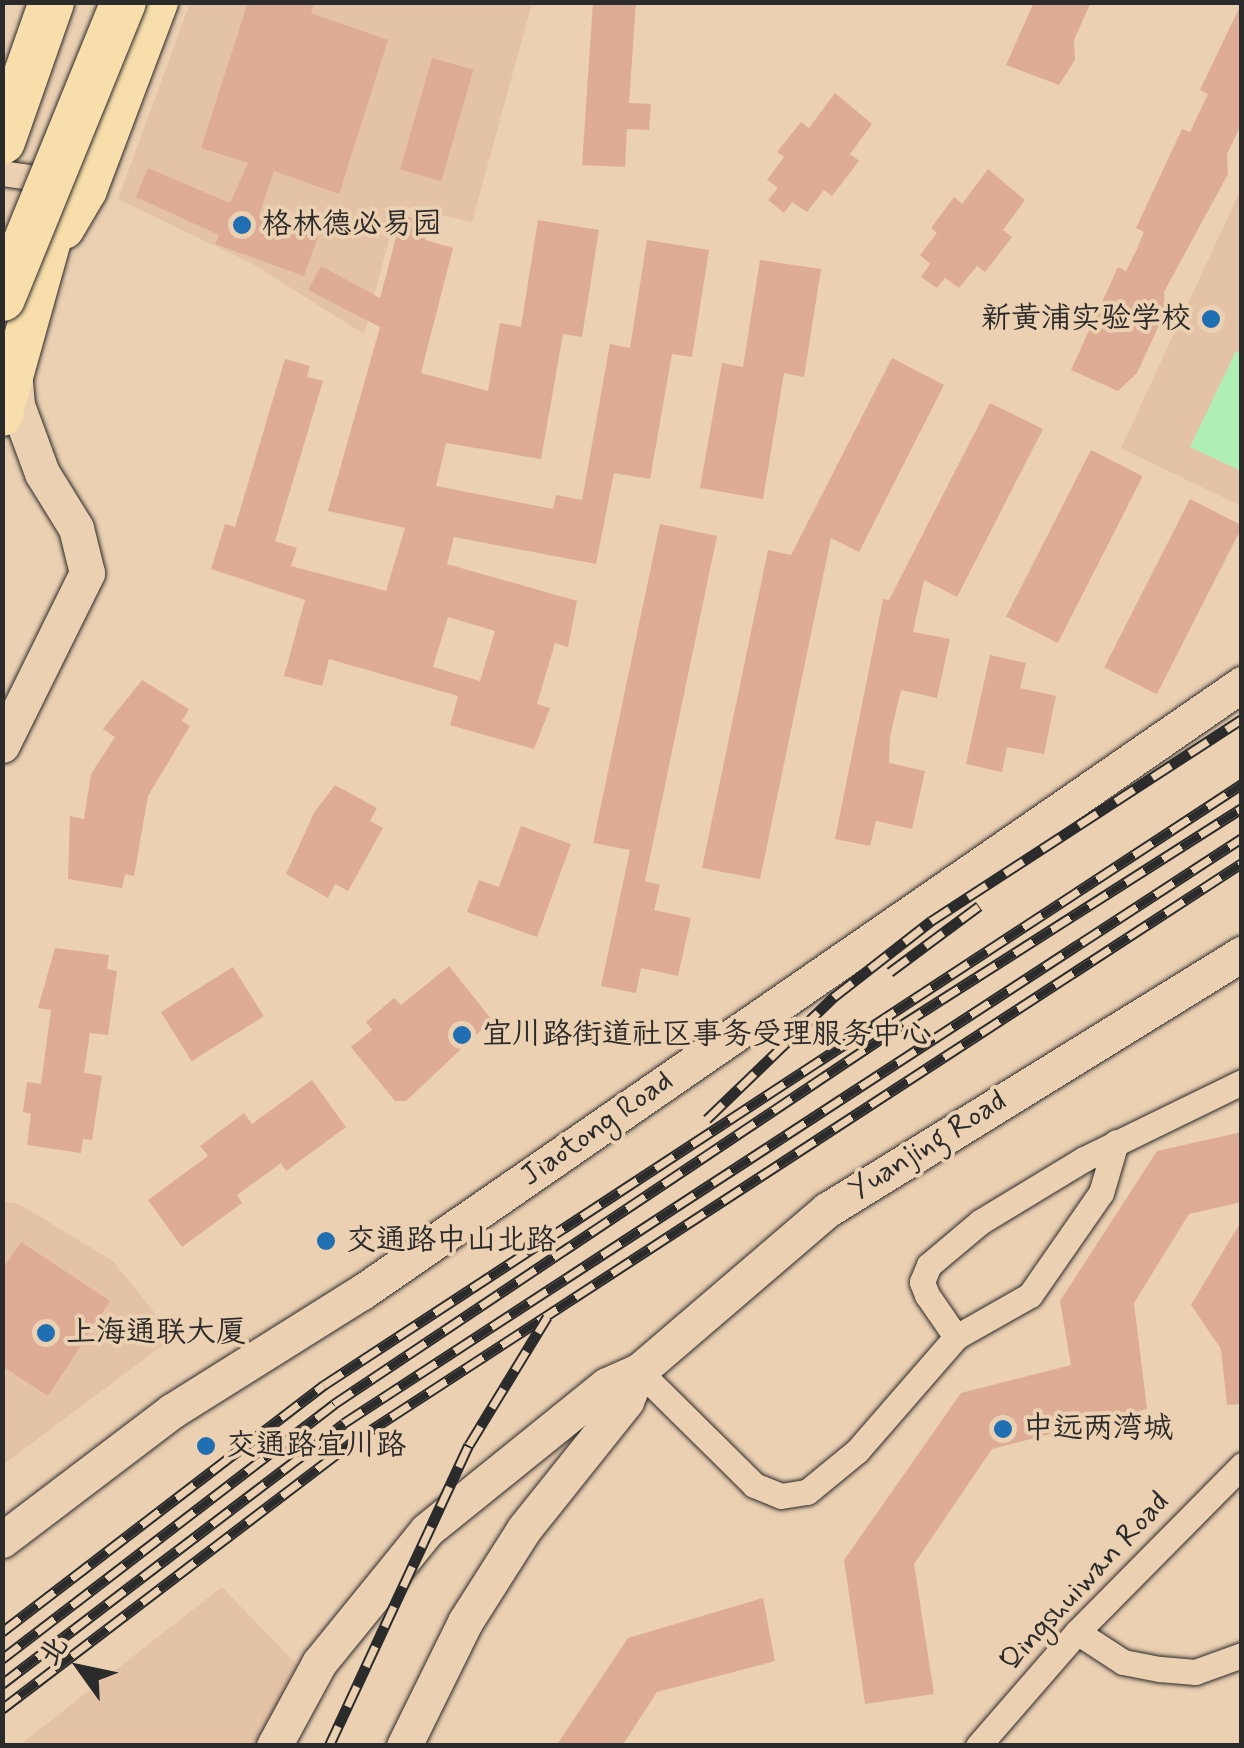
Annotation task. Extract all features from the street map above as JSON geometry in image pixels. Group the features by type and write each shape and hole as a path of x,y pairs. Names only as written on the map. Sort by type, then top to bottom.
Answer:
{"highway":[{"path":"2,61 22,2"},
{"path":"2,141 51,2"},
{"path":"22,268 92,2"},
{"path":"2,298 143,3"}],"main road":[{"path":"2,73 30,34 42,2"},
{"path":"22,268 87,190 143,3"},
{"path":"2,416 14,370 22,268 68,183 143,3"},
{"path":"2,745 86,573 76,528 42,473 23,422 14,370"},
{"name":"Jiaotong Road","path":"2,1540 172,1411 362,1292 1242,684"},
{"name":"Yuanjing Road","path":"274,1746 319,1663 427,1530 608,1386 639,1371 827,1210 1242,954"},
{"name":"Yuanjing Road","path":"404,1746 464,1622 524,1528 626,1401 639,1371"}],"street":[{"path":"2,173 68,183"},
{"path":"956,1337 922,1282 929,1265 980,1222 1116,1142 1242,1082"},
{"path":"639,1371 754,1485 781,1496 807,1492 828,1479 956,1337 1030,1295 1100,1193 1116,1142"},
{"name":"Qingshuiwan Road","path":"978,1746 1077,1632 1242,1465"},
{"path":"1077,1632 1124,1662 1160,1669 1195,1672 1242,1655"}],"shaded area":[{"path":"190,3 532,3 472,222 398,205 364,334 253,264 118,199"},
{"name":"新黄浦实验学校","path":"1241,189 1241,506 1121,448"},
{"path":"3,1202 19,1204 113,1261 174,1337 3,1465"},
{"path":"222,1587 297,1665 255,1745 18,1746"}],"green space":[{"path":"1236,351 1242,354 1241,471 1190,447"}],"building":[{"path":"248,2 314,2 311,13 388,40 339,194 274,171 259,215 318,237 304,276 215,244 219,235 136,197 148,168 230,203 248,163 201,148"},
{"path":"593,2 636,2 629,103 651,104 649,130 627,129 625,167 582,165"},
{"path":"1034,2 1091,2 1074,40 1075,60 1059,85 1006,65"},
{"path":"1242,2 1242,123 1227,154 1228,174 1164,292 1165,312 1137,373 1118,391 1071,370 1118,267 1126,271 1136,251 1144,232 1136,228 1182,129 1190,132 1208,94 1200,90"},
{"path":"432,58 473,70 441,181 400,170"},
{"path":"835,93 872,124 850,154 859,161 832,196 824,190 807,212 792,202 784,213 768,200 778,188 767,180 784,157 777,152 801,122 809,128"},
{"path":"988,169 1025,200 1003,230 1012,237 985,272 977,266 959,288 945,278 937,288 921,277 930,264 920,255 937,233 931,228 954,197 962,204"},
{"path":"402,215 429,222 425,240 453,248 421,373 488,391 500,323 521,327 538,220 599,230 582,337 563,334 541,459 446,443 436,486 553,509 556,495 582,500 610,344 630,348 647,240 709,250 692,357 672,354 650,479 614,473 596,564 454,537 447,564 577,601 568,647 555,643 537,704 550,708 534,749 450,725 458,696 329,659 322,686 284,676 305,600 211,569 225,524 235,527 285,359 310,366 307,377 323,381 275,541 297,548 291,566 386,591 405,528 328,511 380,327 308,290 321,266 380,298","holes":["448,617 495,631 480,681 433,667"]},
{"path":"760,260 821,269 804,377 784,373 763,499 700,488 722,363 743,367"},
{"path":"892,358 944,385 859,552 831,538 760,879 702,868 768,550 791,555"},
{"path":"990,403 1043,429 957,597 924,580 913,632 950,639 937,698 901,690 890,737 889,763 925,771 912,829 876,821 870,846 835,839 883,599 889,600"},
{"path":"1091,450 1143,476 1058,643 1006,617"},
{"path":"1190,499 1242,527 1157,694 1104,667"},
{"path":"660,524 717,536 645,881 660,885 654,910 691,918 678,976 641,968 636,993 601,986 630,850 593,843"},
{"path":"990,655 1026,663 1020,688 1056,696 1044,754 1007,747 1002,772 966,764"},
{"path":"142,680 189,709 182,721 190,726 148,796 134,876 125,874 122,888 68,879 70,816 84,819 91,774 115,737 103,729"},
{"path":"335,785 377,808 370,821 383,828 348,891 335,884 328,898 286,874 314,813"},
{"path":"521,826 571,844 537,937 467,912 479,880 499,887"},
{"path":"55,948 109,955 107,969 117,971 108,1035 90,1033 84,1073 102,1076 92,1140 83,1139 81,1153 27,1145 31,1114 23,1112 27,1082 41,1084 51,1010 38,1008"},
{"path":"449,966 492,1020 406,1101 395,1101 351,1047 372,1030 366,1022 394,998 401,1005"},
{"path":"233,967 264,1016 192,1061 161,1012"},
{"path":"312,1080 346,1127 286,1171 281,1163 237,1195 242,1203 182,1247 148,1200 208,1156 200,1146 244,1113 252,1124"},
{"name":"中远两湾城","path":"1242,1132 1242,1202 1189,1214 1134,1303 1147,1409 992,1449 914,1564 934,1694 865,1704 844,1560 961,1393 1071,1365 1060,1301 1157,1151"},
{"path":"1242,1220 1242,1404 1227,1405 1221,1349 1191,1305"},
{"name":"上海通联大厦","path":"21,1242 110,1301 48,1396 2,1366 2,1270"},
{"path":"763,1598 775,1661 657,1692 622,1746 556,1746 628,1638"}],"railway":[{"path":"707,1119 835,996 931,921 1242,719"},
{"path":"2,1632 324,1385 1242,784"},
{"path":"2,1659 334,1404 903,1024 1242,808"},
{"path":"2,1684 344,1423 1242,838"},
{"path":"2,1709 354,1441 1242,863"},
{"path":"890,972 979,906"},
{"path":"329,1746 469,1445 547,1317"}],"place":[{"name":"格林德必易园","path":"242,225"},
{"name":"新黄浦实验学校","path":"1211,319"},
{"name":"宜川路街道社区事务受理服务中心","path":"462,1035"},
{"name":"交通路中山北路","path":"326,1241"},
{"name":"上海通联大厦","path":"46,1333"},
{"name":"中远两湾城","path":"1003,1429"},
{"name":"交通路宜川路","path":"206,1446"}]}
